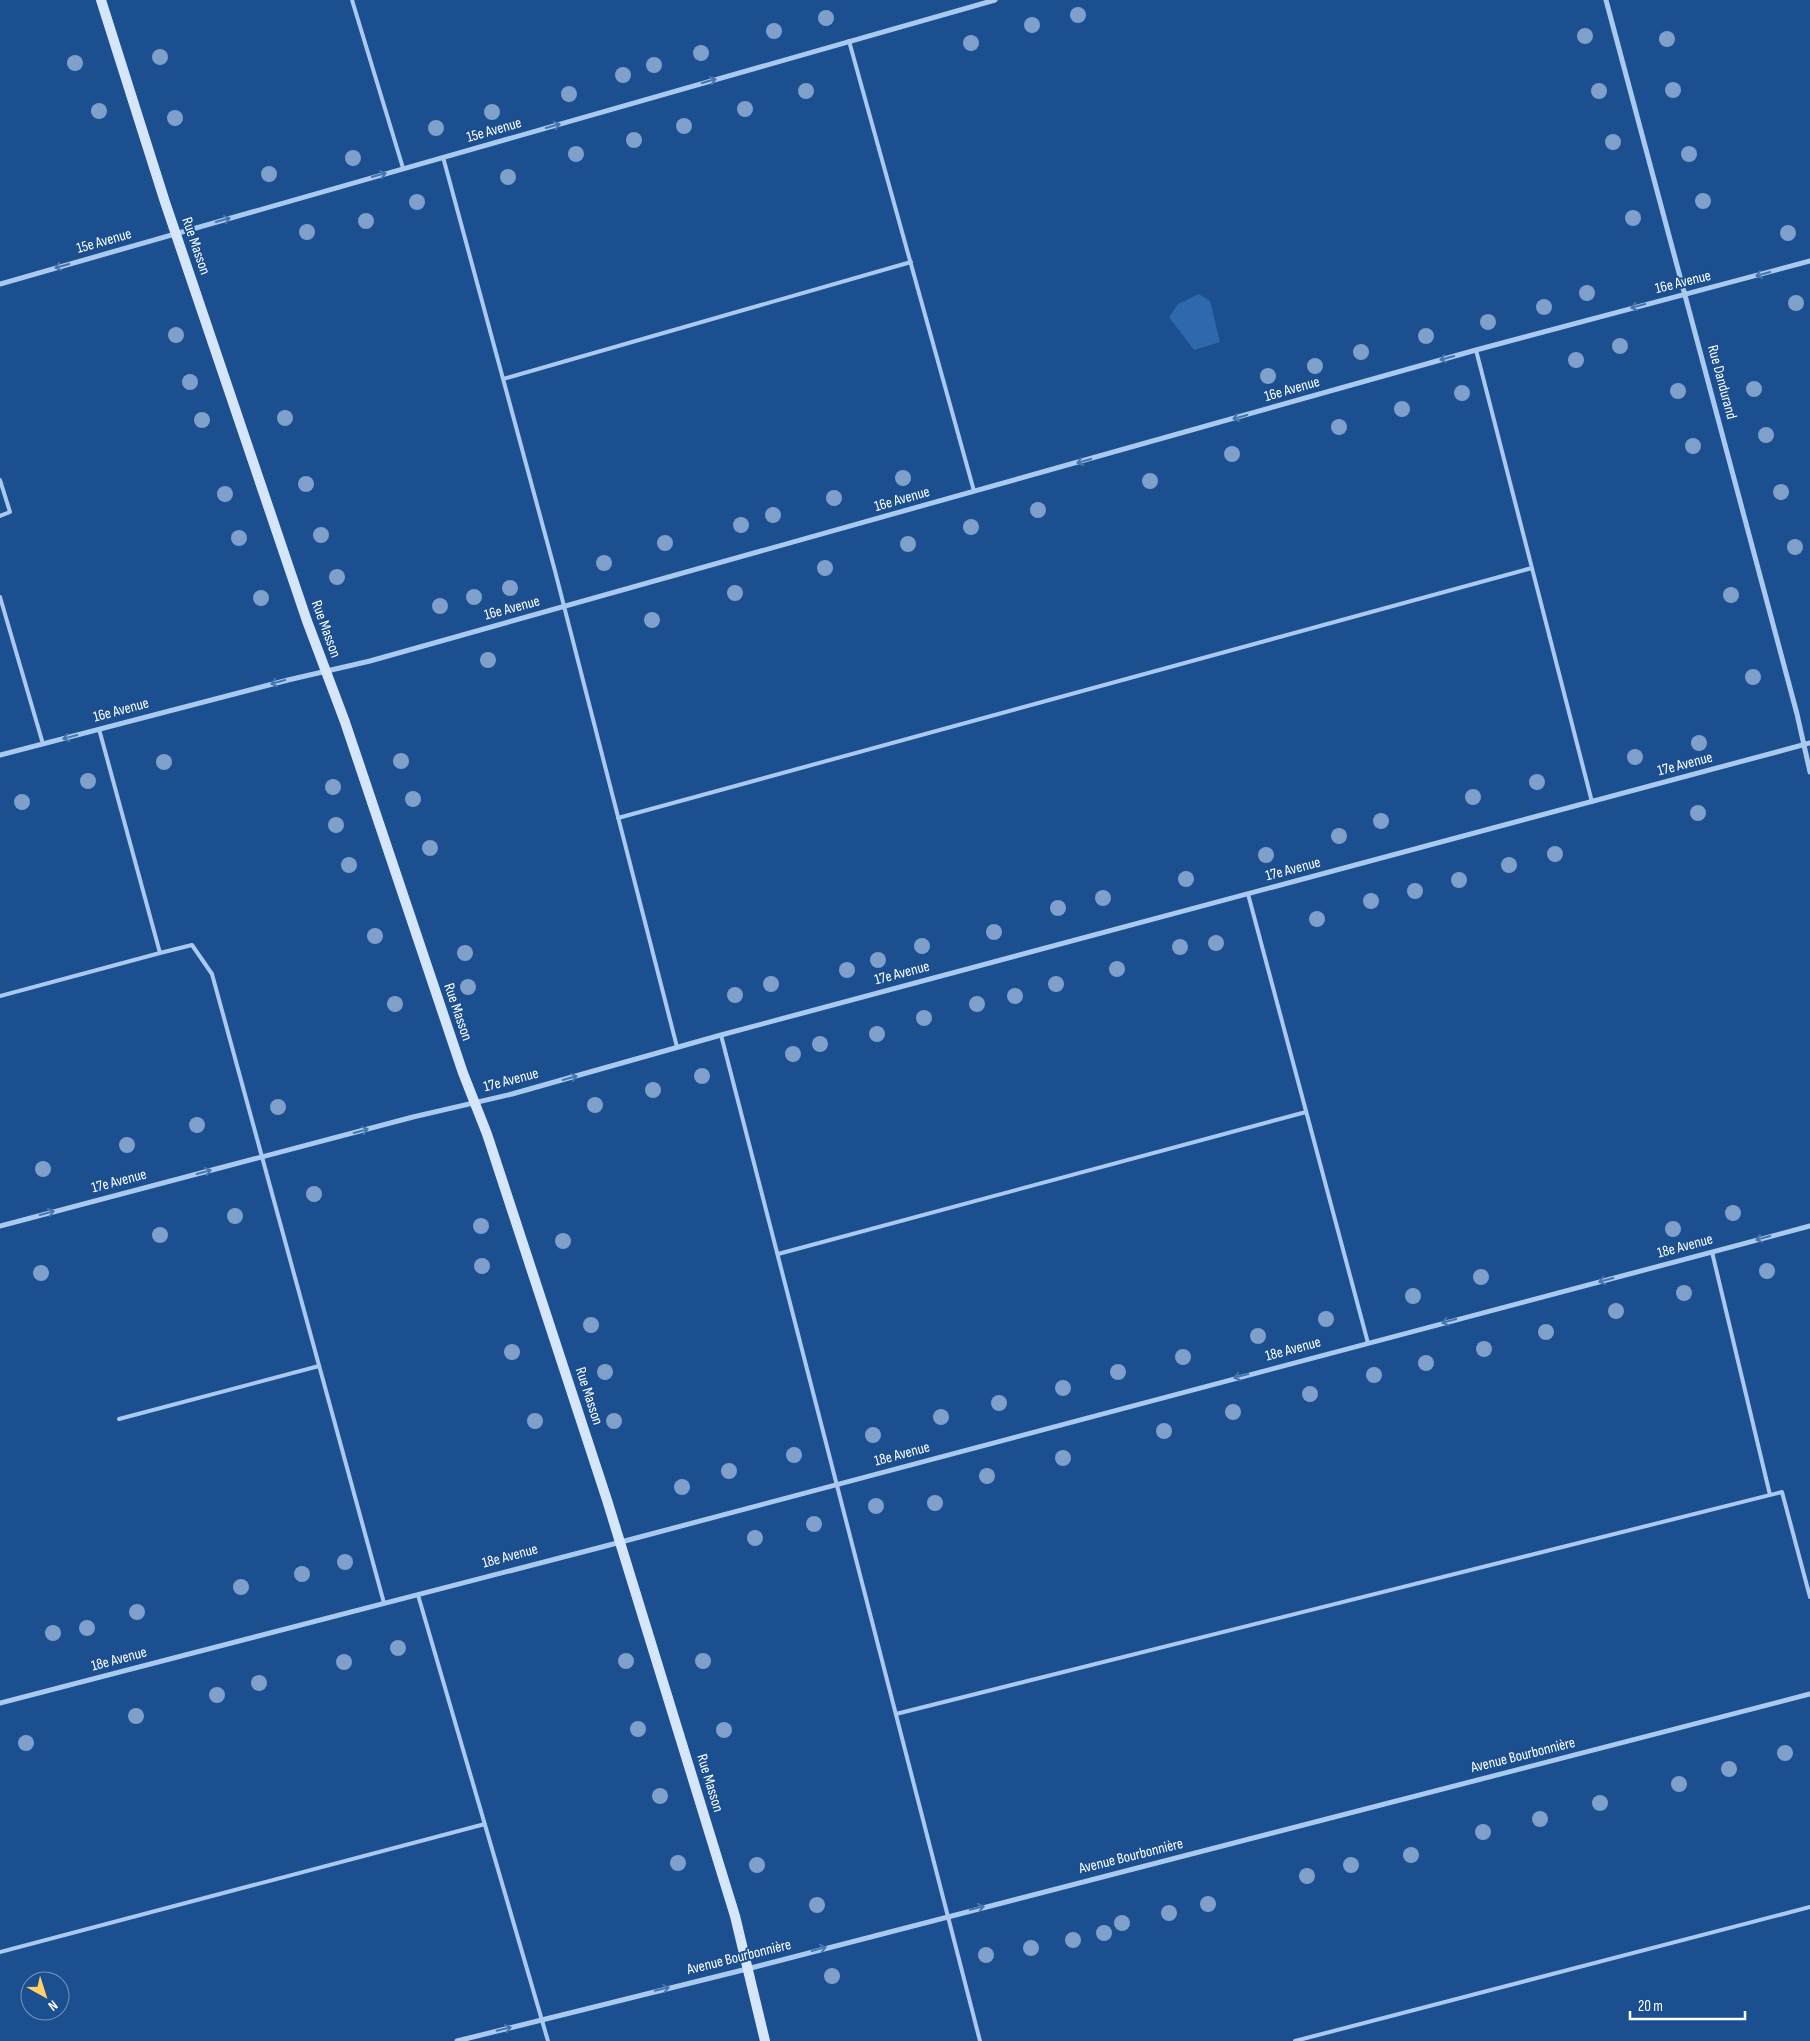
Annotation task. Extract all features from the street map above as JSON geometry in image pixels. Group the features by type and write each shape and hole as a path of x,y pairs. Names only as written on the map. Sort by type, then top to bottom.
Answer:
{"street":[{"name":"Rue Masson","path":"101,0 176,233 325,672 345,722 463,1073 476,1102 621,1542 734,1916 766,2041"},
{"name":"15e Avenue","path":"0,284 995,0"},
{"name":"Rue Dandurand","path":"1606,0 1797,714 1810,772"},
{"name":"16e Avenue","path":"0,755 325,672 1476,350 1810,261"},
{"name":"17e Avenue","path":"0,1226 512,1094 676,1047 1810,744"},
{"name":"18e Avenue","path":"0,1703 621,1542 1810,1226"},
{"name":"Avenue Bourbonnière","path":"457,2041 1810,1694"}],"lane":[{"path":"352,0 403,168"},
{"path":"849,42 974,491"},
{"path":"443,157 563,606 676,1047"},
{"path":"503,379 911,262"},
{"path":"1476,350 1592,802"},
{"path":"0,480 10,512 0,516"},
{"path":"618,818 1532,568"},
{"path":"0,597 43,744"},
{"path":"99,729 160,952"},
{"path":"1248,894 1368,1343"},
{"path":"0,996 192,944 212,974 384,1603"},
{"path":"721,1035 980,2041"},
{"path":"778,1254 1306,1112"},
{"path":"1712,1252 1770,1495"},
{"path":"119,1419 319,1366"},
{"path":"896,1714 1782,1492 1810,1597"},
{"path":"418,1595 548,2041"},
{"path":"0,1952 485,1824"},
{"path":"1295,2041 1810,1908"}],"shaded area":[{"path":"1199,294 1210,301 1220,342 1194,350 1169,317 1178,304"}]}
